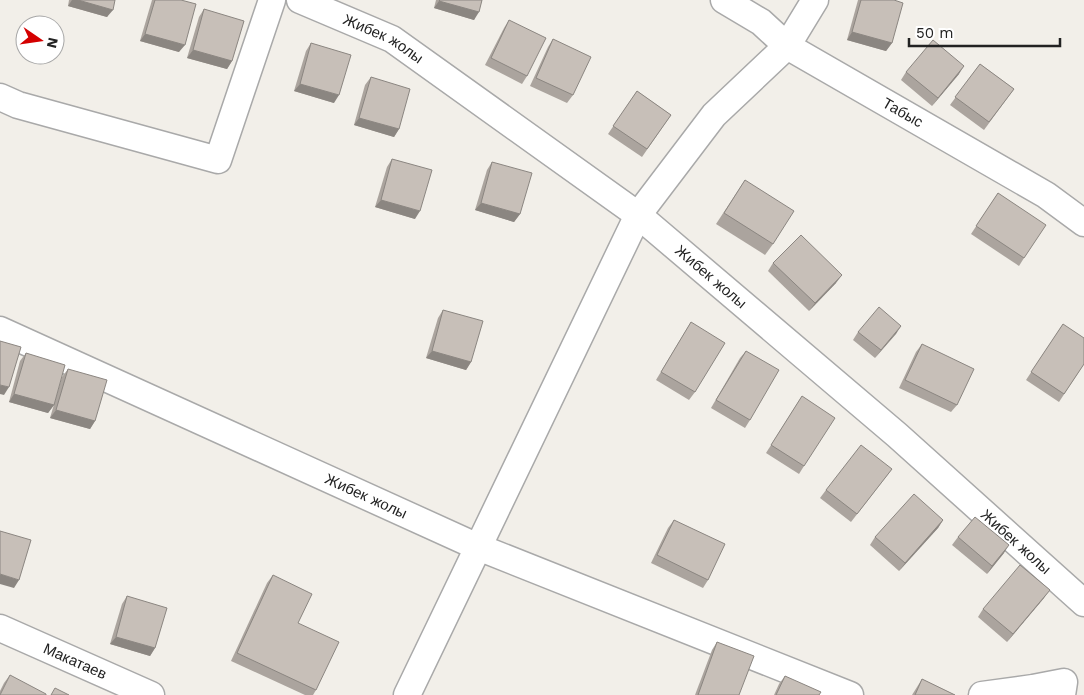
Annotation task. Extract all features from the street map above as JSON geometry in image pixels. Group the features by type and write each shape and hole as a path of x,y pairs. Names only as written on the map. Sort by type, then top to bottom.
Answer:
{"street":[{"path":"6,102 218,160 272,0"},
{"name":"Жибек жолы","path":"300,0 392,39 638,215 897,435 1084,604"},
{"name":"Табыс","path":"724,0 761,22 787,46 1046,195 1084,223"},
{"path":"407,695 638,215 714,115 787,46 815,0"},
{"name":"Жибек жолы","path":"0,330 478,547 850,695"},
{"name":"Макатаев","path":"0,628 151,695"},
{"path":"982,695 1064,682 1062,695"}],"building":[{"path":"78,0 115,0 113,10"},
{"path":"155,0 181,0 196,4 185,45 145,34"},
{"path":"440,0 482,0 479,12"},
{"path":"861,0 894,0 903,3 892,43 852,32"},
{"path":"204,9 244,21 232,61 193,50"},
{"path":"509,20 546,38 527,76 491,58"},
{"path":"553,39 591,57 573,95 536,78"},
{"path":"933,40 964,66 938,98 906,72"},
{"path":"311,43 351,55 339,95 300,84"},
{"path":"980,64 1014,89 989,122 955,97"},
{"path":"371,77 410,89 399,129 359,118"},
{"path":"637,91 671,115 647,149 613,126"},
{"path":"392,159 432,170 420,211 381,200"},
{"path":"492,162 532,173 520,214 481,203"},
{"path":"745,180 794,211 773,244 724,213"},
{"path":"998,193 1046,225 1024,258 976,226"},
{"path":"801,235 842,275 815,303 773,263"},
{"path":"879,307 901,326 881,350 858,332"},
{"path":"443,310 483,321 471,362 432,351"},
{"path":"691,322 725,343 695,392 661,372"},
{"path":"1063,324 1084,338 1084,364 1064,394 1031,372"},
{"path":"0,341 21,347 9,387 0,385"},
{"path":"922,344 974,369 957,405 905,380"},
{"path":"746,351 779,370 750,420 716,400"},
{"path":"26,353 65,365 54,405 14,394"},
{"path":"68,369 107,380 95,421 56,410"},
{"path":"802,396 835,418 804,466 771,445"},
{"path":"861,445 892,469 857,514 826,490"},
{"path":"914,494 943,520 905,563 875,537"},
{"path":"975,517 1009,545 992,566 958,537"},
{"path":"674,520 725,544 708,580 657,555"},
{"path":"0,531 31,540 19,580 0,574"},
{"path":"1020,565 1050,590 1013,634 983,609"},
{"path":"273,575 312,594 298,623 339,642 316,690 237,653"},
{"path":"127,596 167,608 155,648 116,637"},
{"path":"717,642 754,656 739,695 698,695"},
{"path":"10,675 46,694 46,695 0,695"},
{"path":"785,676 821,692 819,695 776,695"},
{"path":"922,679 955,695 915,695"},
{"path":"55,688 69,695 51,695"}]}
